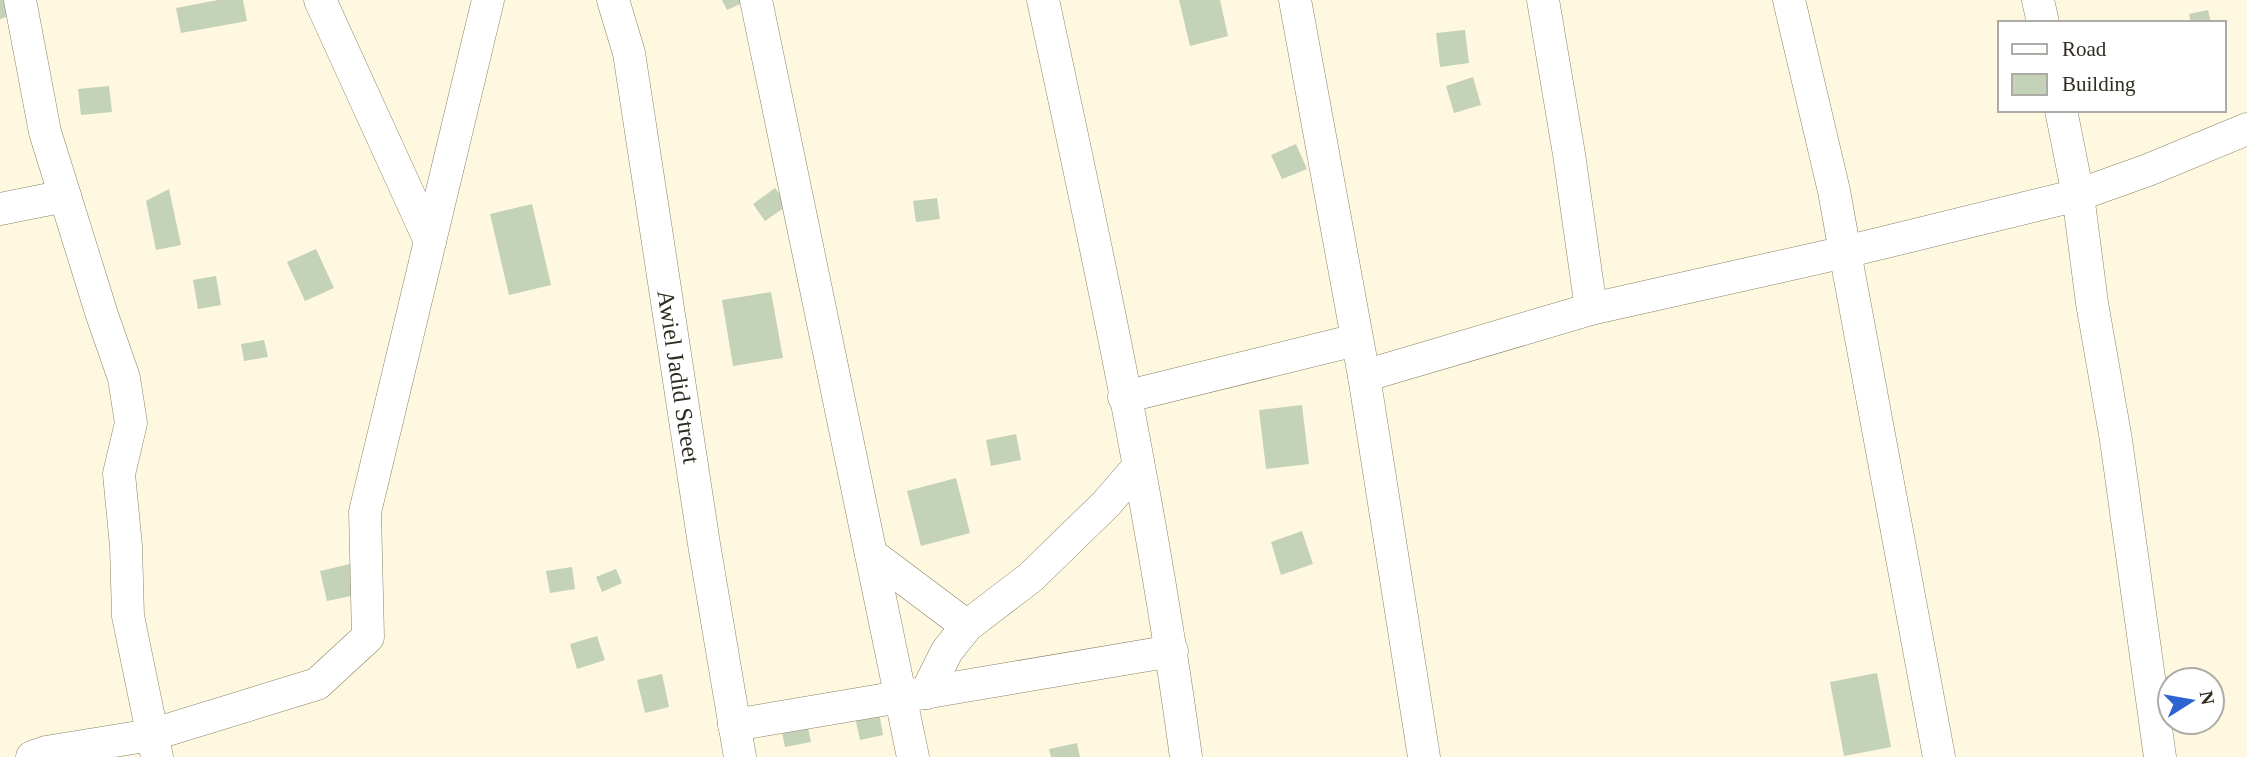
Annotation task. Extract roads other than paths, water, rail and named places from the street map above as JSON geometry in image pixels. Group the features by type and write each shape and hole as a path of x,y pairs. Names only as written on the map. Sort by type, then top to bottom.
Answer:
{"street":[{"path":"20,0 45,132 124,378 131,423 119,474 126,546 128,616 154,746"},
{"path":"320,0 430,241"},
{"path":"32,757 46,752 154,746 317,684 368,637 365,512 488,0"},
{"name":"Awiel Jadid Street","path":"613,0 629,53 704,544 740,757"},
{"path":"756,0 871,554 914,695 913,757"},
{"path":"1043,0 1138,467 1172,651 1186,757"},
{"path":"1295,0 1364,376 1424,757"},
{"path":"1543,0 1569,153 1591,309"},
{"path":"1789,0 1834,191 1939,757"},
{"path":"2038,0 2043,21"},
{"path":"2061,112 2078,195 2092,303 2118,454 2160,757"},
{"path":"1364,376 1591,309 1845,252 2078,195 2148,170 2247,129"},
{"path":"0,209 65,195"},
{"path":"1124,397 1356,340"},
{"path":"914,695 967,626 1031,577 1106,504 1138,467"},
{"path":"871,554 967,626"},
{"path":"734,725 1172,651"}]}
